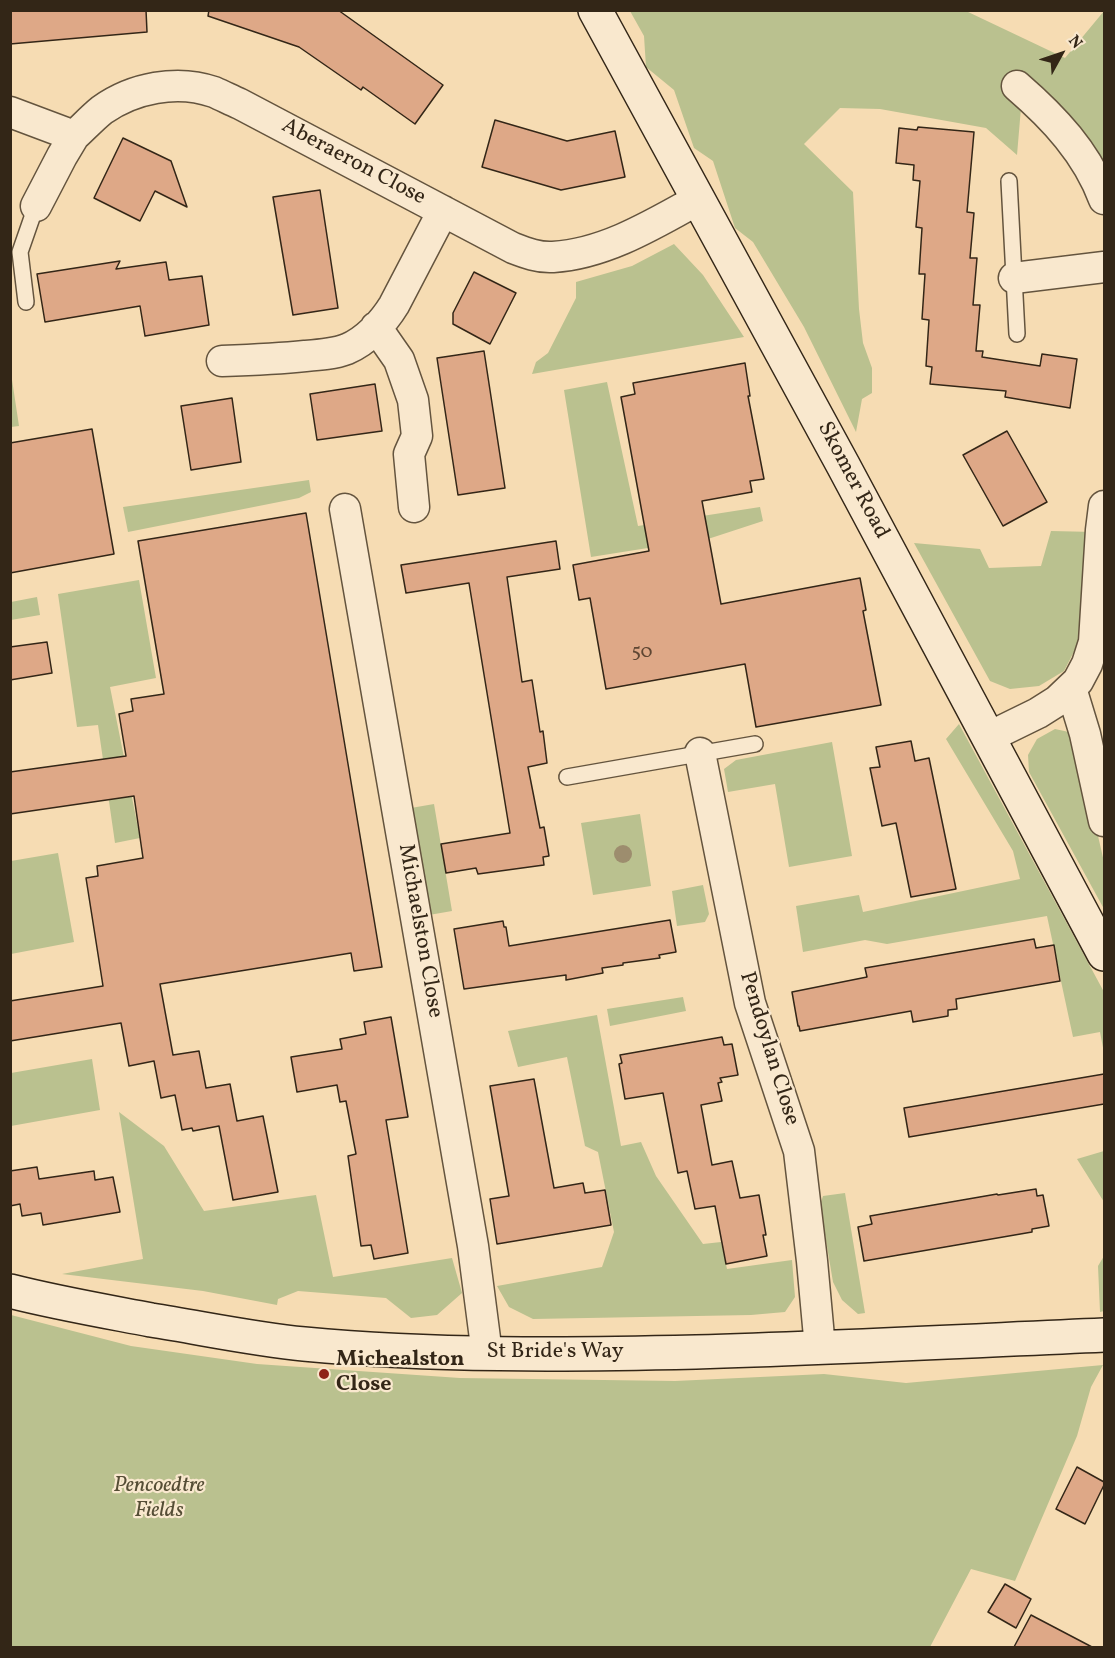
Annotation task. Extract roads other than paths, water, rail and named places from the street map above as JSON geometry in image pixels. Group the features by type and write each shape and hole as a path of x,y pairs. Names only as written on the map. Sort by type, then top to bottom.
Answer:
{"street":[{"name":"Skomer Road","path":"595,10 699,199 1104,954"},
{"name":"Aberaeron Close","path":"36,206 74,136 101,111 140,91 188,86 212,92 240,104 513,248 535,256 552,257 606,245 699,199"},
{"path":"1017,87 1071,139 1092,170 1104,199"},
{"path":"10,112 74,136"},
{"path":"222,361 275,360 327,354 347,349 363,339 385,319 394,305 443,211"},
{"path":"1014,278 1104,267"},
{"path":"376,327 399,360 413,400 417,436 409,454 414,507"},
{"path":"989,737 1057,701 1078,681 1087,664 1094,642 1104,506"},
{"name":"Michaelston Close","path":"345,509 472,1236 487,1354"},
{"path":"1071,688 1085,734 1104,821"},
{"name":"Pendoylan Close","path":"700,753 750,1003 799,1151 820,1348"},
{"name":"St Bride's Way","path":"10,1291 92,1309 268,1339 362,1348 487,1354 820,1348 1104,1335"}],"lane":[{"path":"1009,181 1017,334"},
{"path":"26,302 20,252 36,206"},
{"path":"567,777 755,744"}],"place":[{"name":"Michealston Close","path":"324,1374"}],"park label":[{"name":"Pencoedtre Fields","path":"159,1500"}]}
